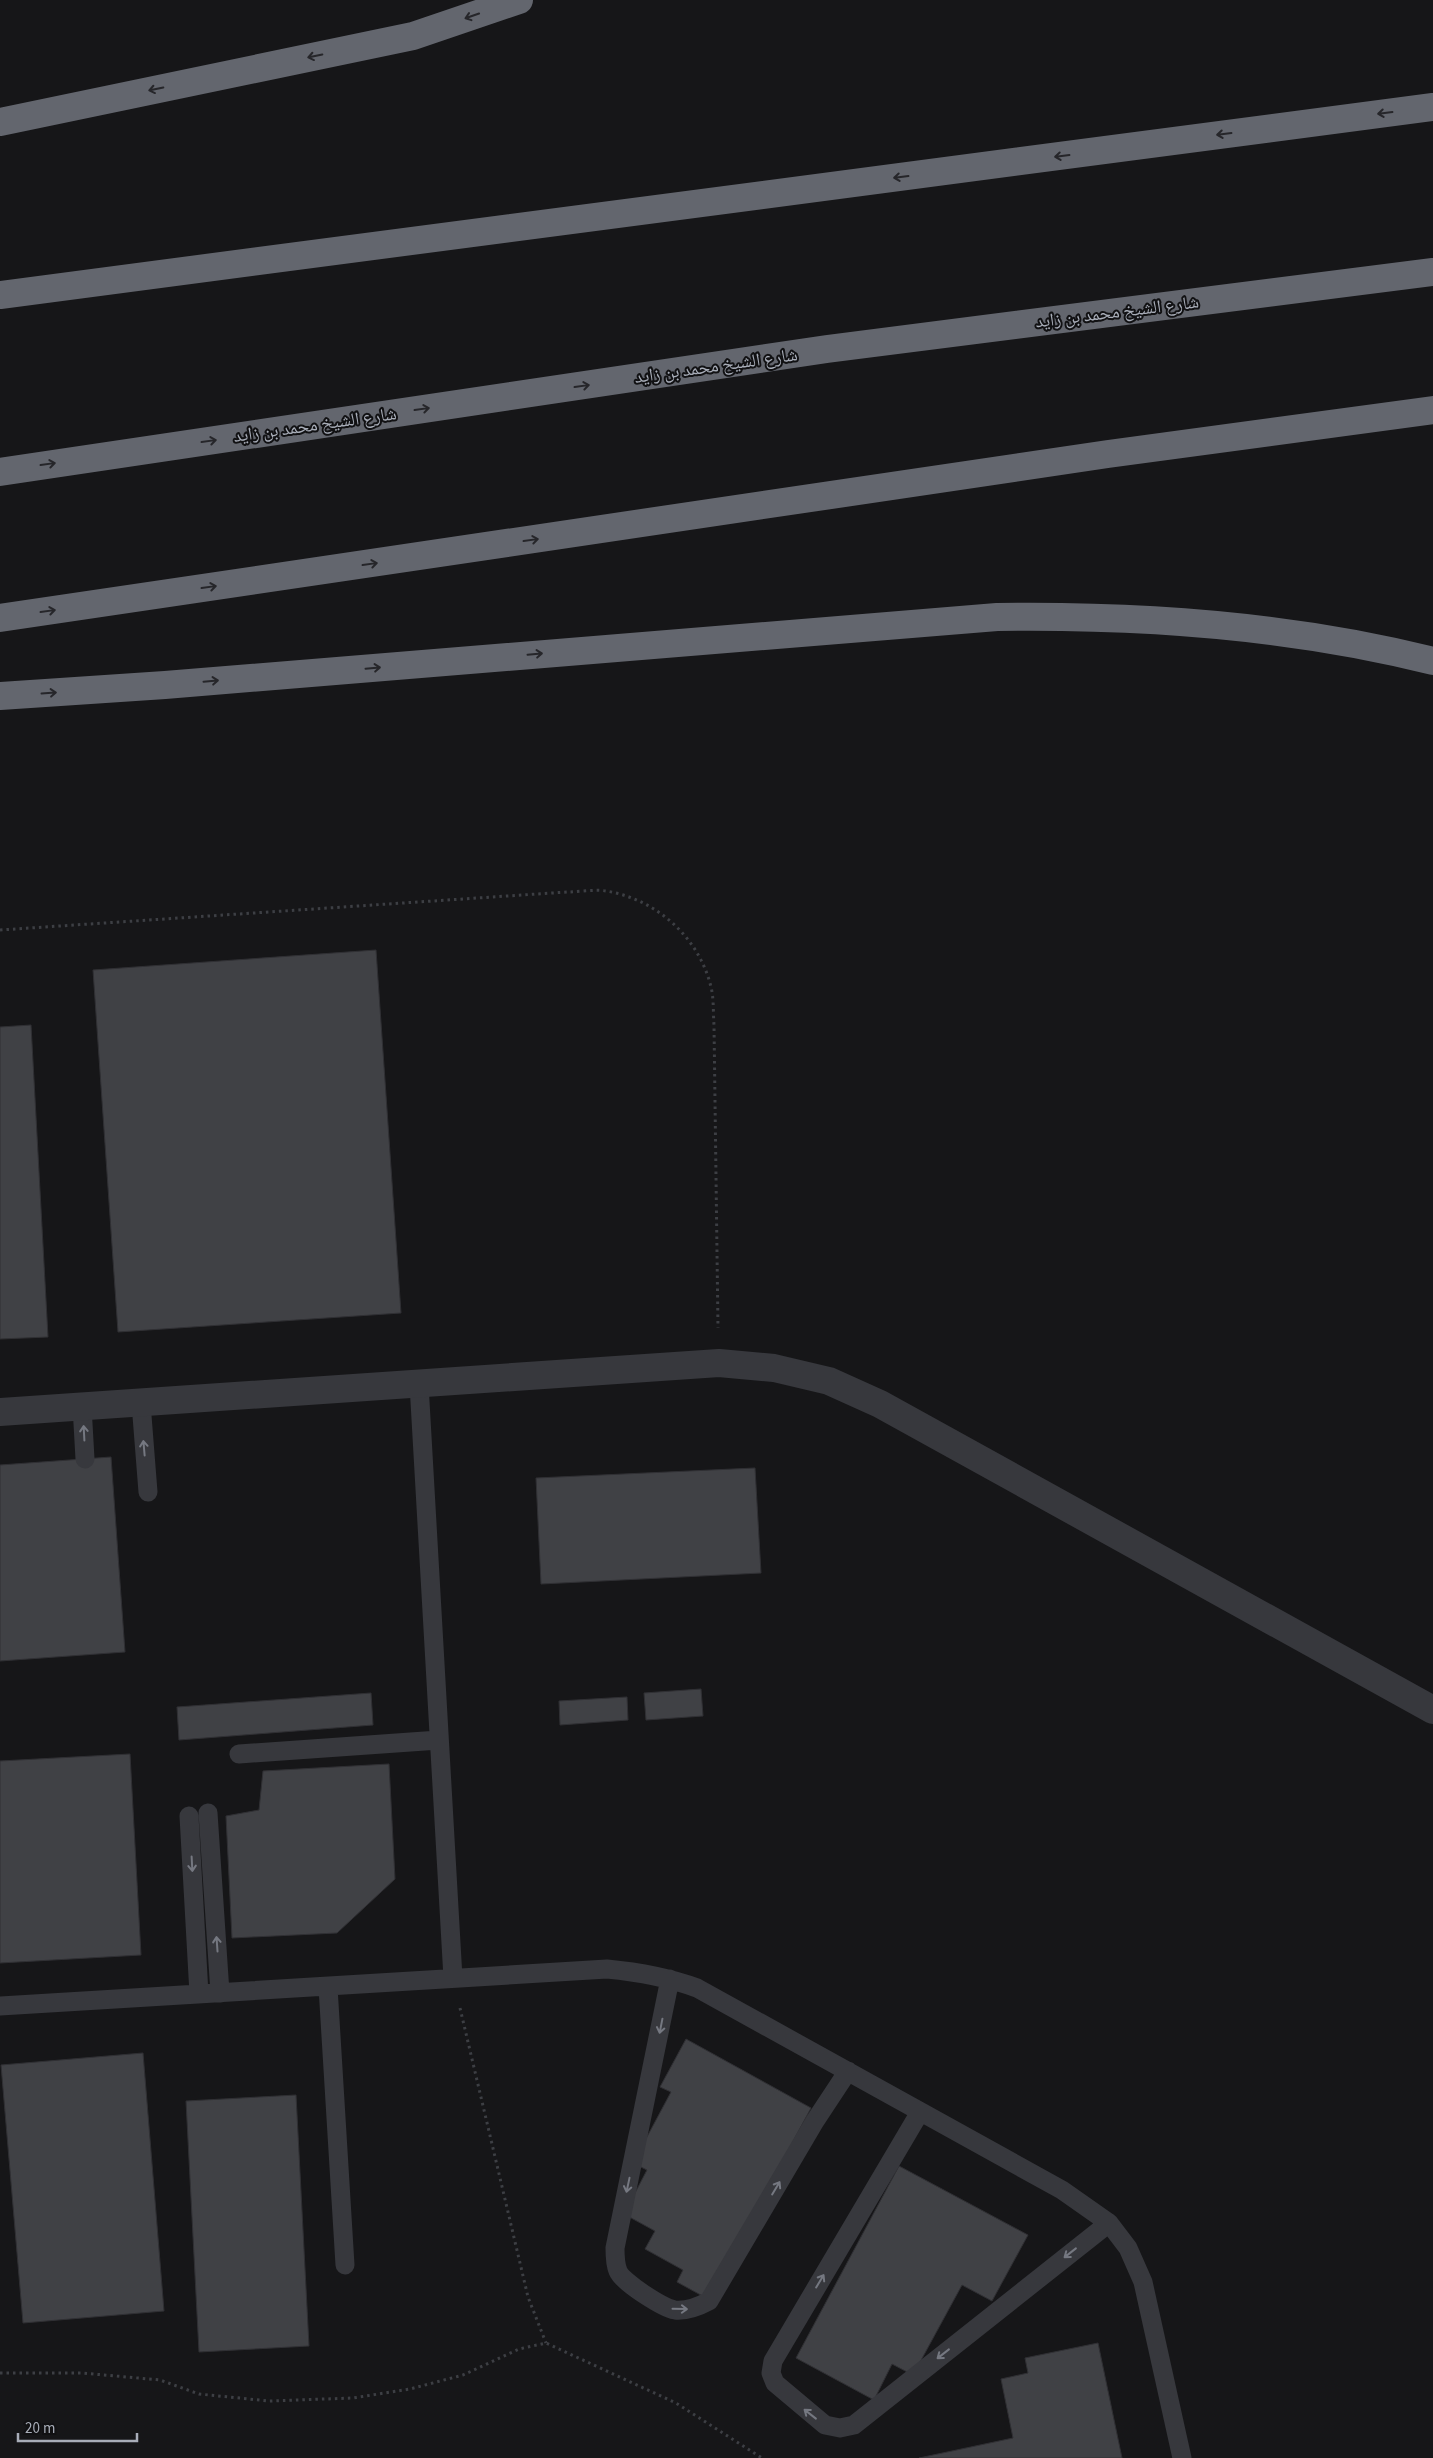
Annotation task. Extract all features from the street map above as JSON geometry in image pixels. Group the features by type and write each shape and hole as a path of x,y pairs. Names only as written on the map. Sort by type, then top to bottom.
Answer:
{"highway":[{"path":"0,122 412,36 518,0"},
{"path":"0,295 1433,107"},
{"name":"شارع الشيخ محمد بن زايد","path":"0,472 827,350 1433,272"},
{"path":"0,618 1108,454 1433,410"},
{"path":"0,696 175,684 996,617 1098,617 1246,627 1329,640 1433,661"}],"street":[{"path":"0,1412 719,1363 774,1368 828,1381 880,1404 1433,1710"}],"lane":[{"path":"419,1384 453,1978"},
{"path":"141,1403 148,1492"},
{"path":"82,1406 85,1459"},
{"path":"239,1754 440,1740"},
{"path":"208,1812 220,1993"},
{"path":"189,1816 199,1994"},
{"path":"0,2006 607,1969 639,1972 670,1978 697,1988 1062,2190 1109,2223 1128,2248 1143,2282 1182,2458"},
{"path":"670,1978 615,2248 617,2270 623,2280 663,2305 673,2310 684,2310 697,2307 709,2301 815,2122 848,2071"},
{"path":"328,1987 345,2265"},
{"path":"920,2112 773,2361 772,2373 774,2383 825,2425 840,2428 854,2425 1109,2223"}],"path":[{"path":"0,930 567,892 605,891 642,902 674,922 697,952 711,987 714,1025 719,1363"},
{"path":"453,1978 528,2297 546,2343"},
{"path":"0,2373 82,2374 160,2380 199,2394 269,2401 353,2398 410,2389 463,2375 519,2349 546,2343 676,2403 762,2458"}],"building":[{"path":"376,950 401,1313 118,1332 93,970"},
{"path":"31,1025 48,1337 0,1339 0,1027"},
{"path":"111,1457 125,1652 0,1661 0,1465"},
{"path":"755,1468 761,1573 541,1584 536,1478"},
{"path":"701,1689 703,1716 646,1720 644,1693"},
{"path":"371,1693 373,1725 179,1740 177,1707"},
{"path":"627,1697 628,1720 560,1725 559,1701"},
{"path":"130,1754 141,1955 0,1963 0,1761"},
{"path":"389,1764 395,1879 337,1933 232,1938 226,1816 259,1810 263,1771"},
{"path":"686,2039 811,2108 708,2299 677,2282 683,2270 645,2249 655,2231 624,2214 647,2170 633,2163 671,2092 660,2087"},
{"path":"143,2053 164,2311 23,2323 1,2065"},
{"path":"296,2095 309,2346 199,2352 186,2101"},
{"path":"899,2166 1028,2235 992,2301 962,2285 913,2375 892,2364 874,2400 796,2358"},
{"path":"1098,2343 1122,2458 919,2458 1013,2438 1001,2379 1028,2373 1025,2358"}]}
